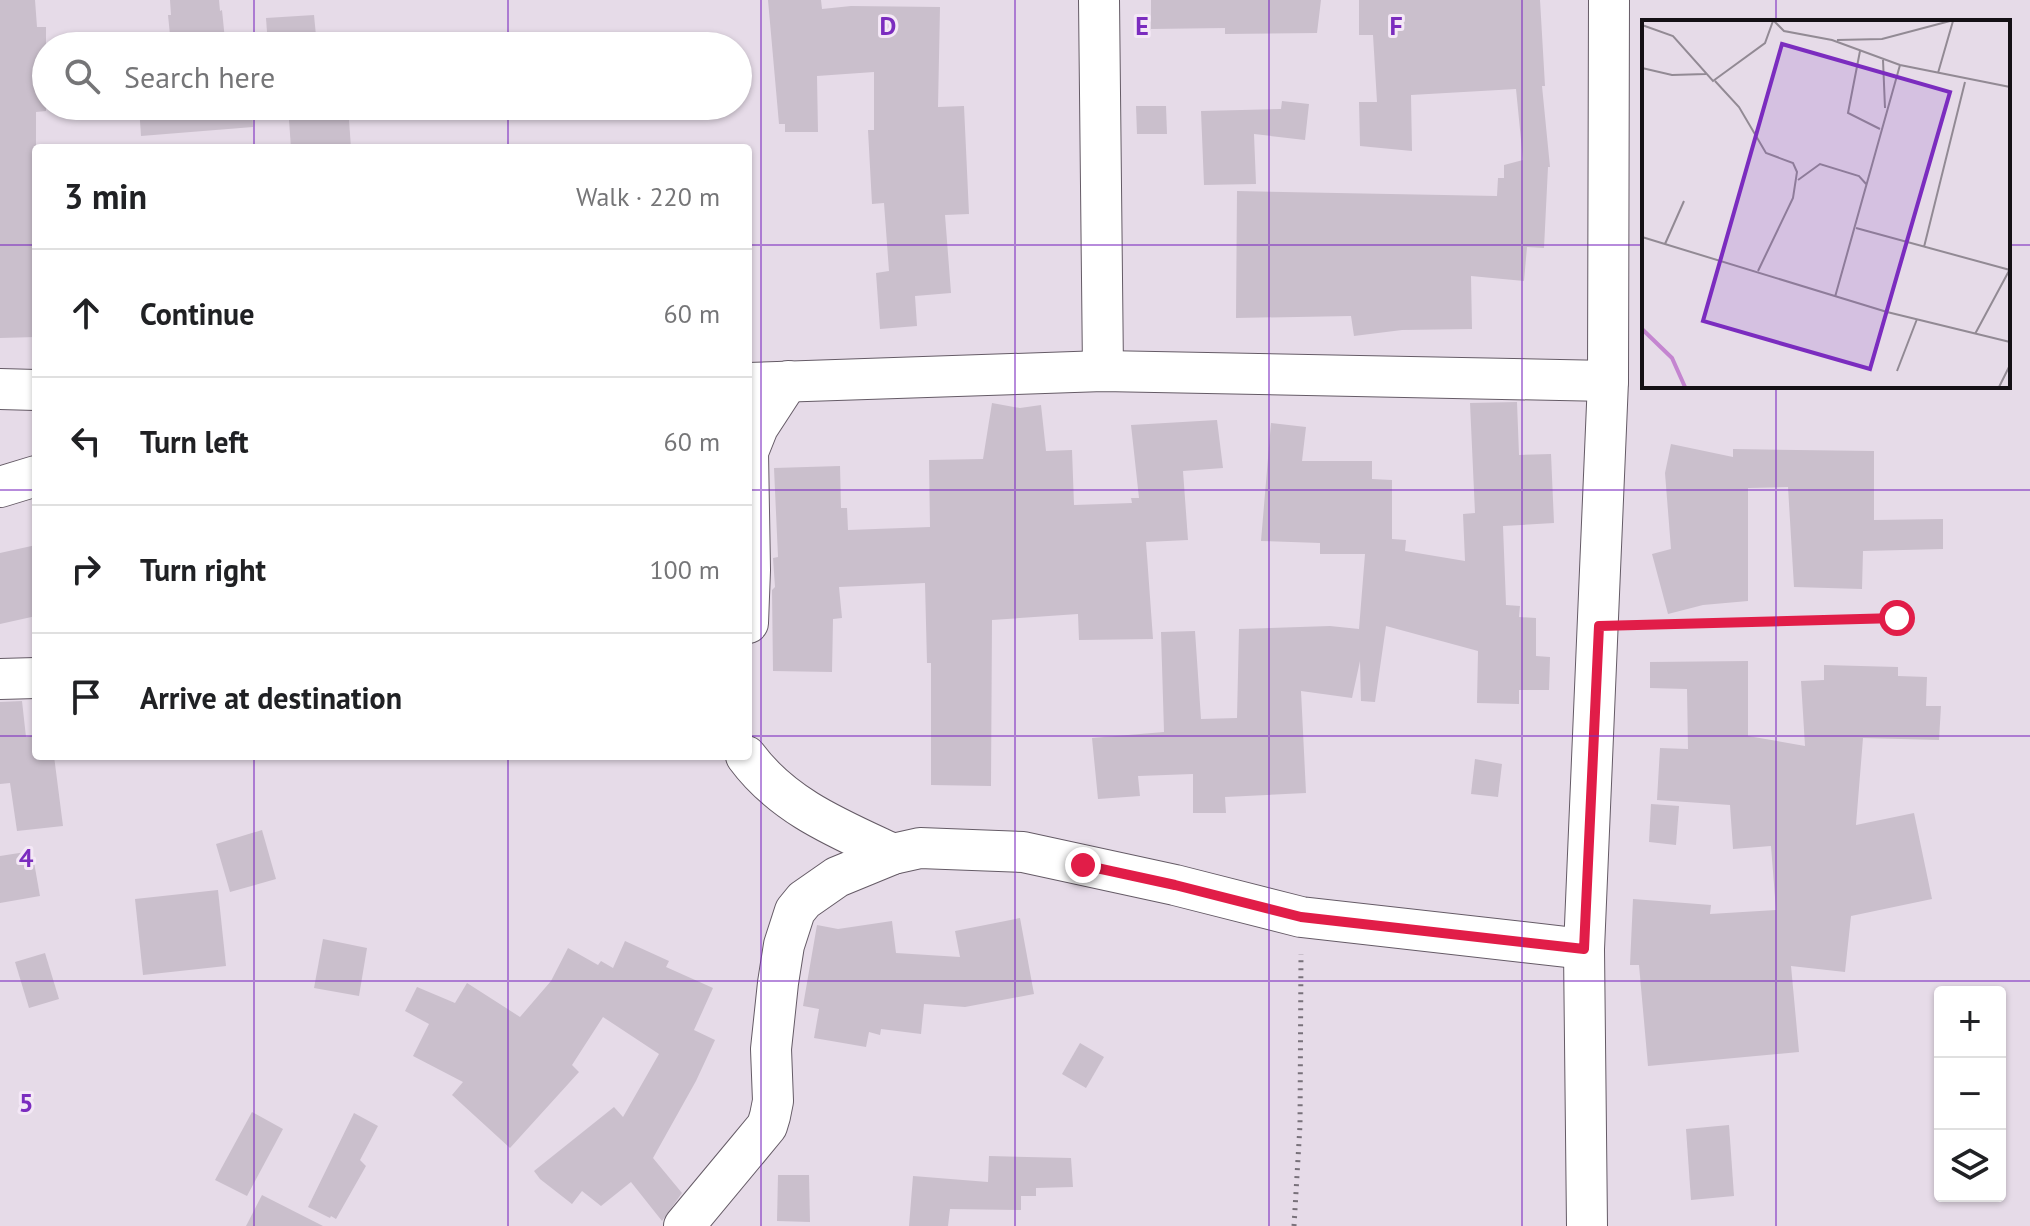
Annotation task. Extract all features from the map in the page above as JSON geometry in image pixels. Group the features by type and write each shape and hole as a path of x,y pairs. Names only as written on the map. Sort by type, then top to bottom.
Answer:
{"street":[{"path":"1099,0 1103,371"},
{"path":"1587,1226 1584,949 1608,381 1609,0"},
{"path":"752,383 1103,371 1608,381"},
{"path":"752,442 758,427 788,381"},
{"path":"0,389 32,390"},
{"path":"0,487 32,477"},
{"path":"0,679 32,678"},
{"path":"749,760 763,779 782,795 840,830 893,854"},
{"path":"684,1226 757,1138 770,1116 773,1101 771,1049 777,996 784,945 795,911 804,900 837,877 893,854 920,848 1023,852 1175,885 1301,917 1584,949"}],"path":[{"path":"1599,626 1897,618"},
{"path":"1294,1226 1300,1125 1301,917"}],"building":[{"path":"0,0 35,0 37,27 46,27 46,32 32,32 32,120 36,120 36,144 32,144 32,337 0,338"},
{"path":"170,0 219,0 224,32 170,32 168,15 171,15"},
{"path":"768,0 821,0 822,9 851,6 940,7 938,107 964,106 969,214 945,215 951,293 915,296 917,326 880,329 876,273 889,271 884,203 872,204 868,130 874,130 874,72 817,76 818,132 785,132 785,124 779,124"},
{"path":"1151,0 1321,0 1317,33 1225,34 1225,28 1151,29"},
{"path":"1359,0 1540,0 1545,86 1542,86 1550,167 1544,248 1527,247 1524,281 1471,276 1472,329 1402,330 1354,336 1351,316 1236,318 1237,191 1497,196 1498,178 1504,178 1504,165 1523,160 1516,89 1411,95 1412,151 1360,146 1359,102 1377,102 1373,35 1359,35"},
{"path":"314,15 316,32 267,32 266,18"},
{"path":"1282,101 1309,104 1305,140 1254,134 1256,184 1204,185 1201,111 1281,109"},
{"path":"1136,106 1166,106 1167,134 1137,134"},
{"path":"140,120 253,120 253,127 141,136"},
{"path":"289,120 349,120 351,144 291,144"},
{"path":"1517,402 1519,455 1551,454 1554,523 1503,526 1506,605 1520,606 1519,617 1536,618 1536,656 1550,657 1549,690 1519,690 1519,704 1477,703 1478,651 1386,626 1375,702 1361,701 1360,661 1352,698 1301,691 1306,793 1225,797 1226,813 1193,813 1193,774 1138,776 1140,796 1098,799 1092,738 1164,732 1161,632 1195,631 1201,719 1237,718 1239,629 1330,626 1359,629 1365,554 1320,554 1320,543 1261,541 1271,423 1306,427 1302,461 1372,461 1372,479 1392,480 1392,539 1406,540 1405,551 1465,561 1463,514 1475,513 1470,403"},
{"path":"992,403 1020,408 1041,405 1046,451 1072,450 1074,505 1132,503 1131,498 1139,498 1131,425 1217,420 1223,468 1183,471 1188,540 1146,542 1153,639 1079,640 1078,614 992,620 991,786 931,785 931,663 927,663 925,583 839,587 842,618 833,619 832,672 773,671 773,558 778,557 774,468 840,466 841,508 847,508 848,530 930,527 929,460 983,459"},
{"path":"1671,444 1733,457 1733,449 1874,451 1874,520 1943,519 1943,549 1863,551 1862,589 1794,587 1788,487 1748,488 1748,601 1703,605 1668,614 1652,554 1671,549 1665,473"},
{"path":"32,546 32,617 0,624 0,553"},
{"path":"1748,661 1748,736 1805,746 1801,681 1824,680 1824,665 1898,667 1898,676 1927,677 1926,706 1941,706 1939,740 1863,738 1856,825 1914,813 1932,899 1851,916 1845,972 1791,966 1799,1052 1648,1066 1639,965 1630,965 1633,899 1711,905 1710,914 1776,910 1771,846 1733,849 1730,805 1657,800 1660,748 1688,749 1687,689 1650,688 1650,662"},
{"path":"22,701 26,737 32,736 32,760 55,760 63,826 17,831 10,783 0,784 0,702"},
{"path":"1475,759 1502,764 1498,797 1471,794"},
{"path":"1651,804 1679,806 1676,845 1649,842"},
{"path":"262,830 276,879 230,892 216,844"},
{"path":"32,851 40,896 0,903 0,856"},
{"path":"218,890 226,966 143,975 135,899"},
{"path":"1020,918 1034,994 965,1007 924,1004 921,1034 881,1029 880,1035 869,1032 866,1047 814,1038 819,1009 803,1006 817,925 838,929 892,921 896,953 960,957 955,931"},
{"path":"323,939 367,948 359,996 314,988"},
{"path":"625,941 669,961 666,967 713,988 694,1030 715,1040 653,1158 682,1193 662,1221 631,1182 601,1206 582,1191 572,1204 534,1171 614,1107 623,1117 659,1054 603,1017 572,1065 579,1072 510,1148 452,1095 463,1082 413,1056 429,1024 405,1011 417,987 455,1003 467,983 520,1017 551,981 568,948 598,965 601,961 613,968"},
{"path":"45,953 59,999 29,1008 15,962"},
{"path":"1080,1043 1104,1057 1086,1088 1062,1074"},
{"path":"252,1112 283,1129 247,1196 215,1180"},
{"path":"354,1113 378,1126 360,1160 366,1166 336,1219 330,1218 308,1207"},
{"path":"1729,1125 1734,1196 1691,1200 1686,1129"},
{"path":"989,1156 1071,1158 1073,1187 1036,1188 1036,1196 1021,1196 1021,1210 950,1209 948,1226 909,1226 913,1176 988,1182"},
{"path":"778,1175 809,1175 810,1222 777,1221"},
{"path":"262,1195 323,1226 246,1226"}],"route":[{"path":"1083,865 1301,917 1584,949 1599,626 1897,618"}]}
